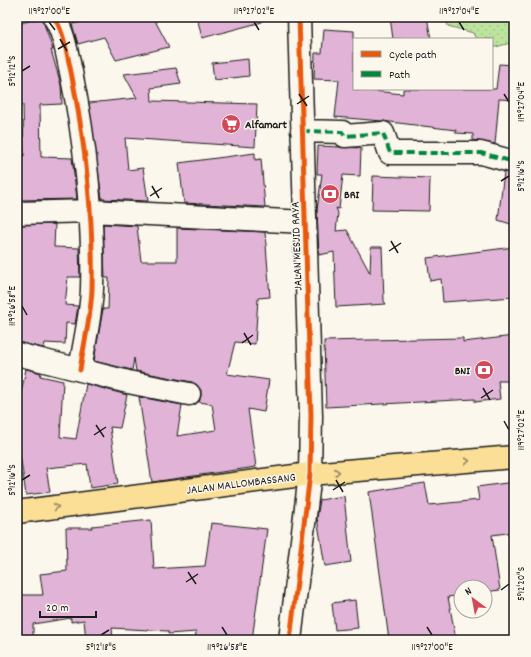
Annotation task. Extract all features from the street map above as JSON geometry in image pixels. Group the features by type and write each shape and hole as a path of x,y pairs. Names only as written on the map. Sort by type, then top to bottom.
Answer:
{"highway":[{"name":"JALAN MALLOMBASSANG","path":"17,512 310,474 514,457"}],"street":[{"path":"54,17 66,50 76,96 91,212 92,290 80,370"},
{"name":"JALAN MESJID RAYA","path":"290,640 310,474 311,416 299,17"},
{"path":"302,131 342,132 345,136 383,133 390,153 481,153 514,162"},
{"path":"17,213 91,212 305,222"},
{"path":"17,354 80,370 188,394"}],"green space":[{"path":"446,17 514,17 514,42 493,48 493,38 476,38 473,33 448,26"}],"building":[{"path":"93,17 153,17 169,47 116,60 104,37 78,44 72,24 94,20"},
{"path":"197,17 261,17 262,22 202,38"},
{"path":"390,17 427,17 431,38 393,38"},
{"path":"42,18 53,50 51,50 61,85 62,104 40,105 41,157 72,158 77,199 18,200 21,156 24,156 23,105 20,106 19,77 17,78 17,24"},
{"path":"324,29 354,31 353,90 403,94 403,90 493,90 496,89 499,64 514,65 514,100 499,99 495,144 473,140 473,134 456,133 456,130 335,117 339,80 314,79 315,53 322,53"},
{"path":"248,59 249,76 214,80 212,63"},
{"path":"176,68 181,84 151,88 152,101 257,104 255,147 125,138 128,170 143,168 148,201 102,199 89,103 137,98 124,74"},
{"path":"318,146 361,148 360,176 343,175 339,209 336,208 338,213 336,231 347,230 370,273 371,247 382,247 384,301 386,304 336,307 334,252 319,255 317,210 322,174 317,174"},
{"path":"255,153 255,160 261,159 265,207 184,203 179,163"},
{"path":"504,172 514,174 514,225 498,220"},
{"path":"373,176 430,178 429,211 372,210"},
{"path":"55,224 54,247 79,248 80,277 68,277 65,305 78,306 75,324 66,323 65,344 45,343 44,348 17,342 17,225"},
{"path":"103,224 137,226 141,261 177,261 177,228 265,232 270,297 258,298 255,344 235,342 227,374 269,380 264,412 248,409 256,467 152,482 139,397 182,405 177,436 216,430 212,404 199,402 201,390 192,382 136,371 134,358 132,370 94,361 103,309 108,309 109,278 105,278"},
{"path":"514,247 514,297 443,302 441,279 430,281 427,258"},
{"path":"514,336 514,381 498,381 500,399 475,402 475,399 326,407 324,341 463,338 463,342"},
{"path":"26,369 41,373 40,376 63,381 60,437 76,439 86,384 127,395 120,428 110,427 118,484 90,488 87,464 46,468 50,492 26,495 17,433 17,403 19,403"},
{"path":"514,482 514,532 492,535 500,590 493,591 493,579 453,579 453,596 448,597 456,640 389,640 369,492 425,483 429,505 479,500 477,487"},
{"path":"344,496 351,562 325,566 317,518 320,500"},
{"path":"151,520 154,569 205,566 211,523 267,529 252,640 195,640 196,632 168,634 168,631 112,628 113,640 86,640 84,620 71,622 71,618 33,624 33,640 17,640 17,595 43,595 40,574 67,571 66,528 92,528 92,526"},
{"path":"355,600 358,628 335,630 332,603"}],"marked path":[{"path":"302,131 342,132 345,136 383,133 390,153 481,153 514,162"}],"cycle path":[{"path":"54,17 65,43 76,98 88,180 92,235 92,289 89,319 80,370"},
{"path":"290,640 310,474 311,416 299,17"}],"place":[{"name":"Alfamart","path":"231,124"},
{"name":"BRI","path":"330,194"},
{"name":"BNI","path":"484,370"}]}
